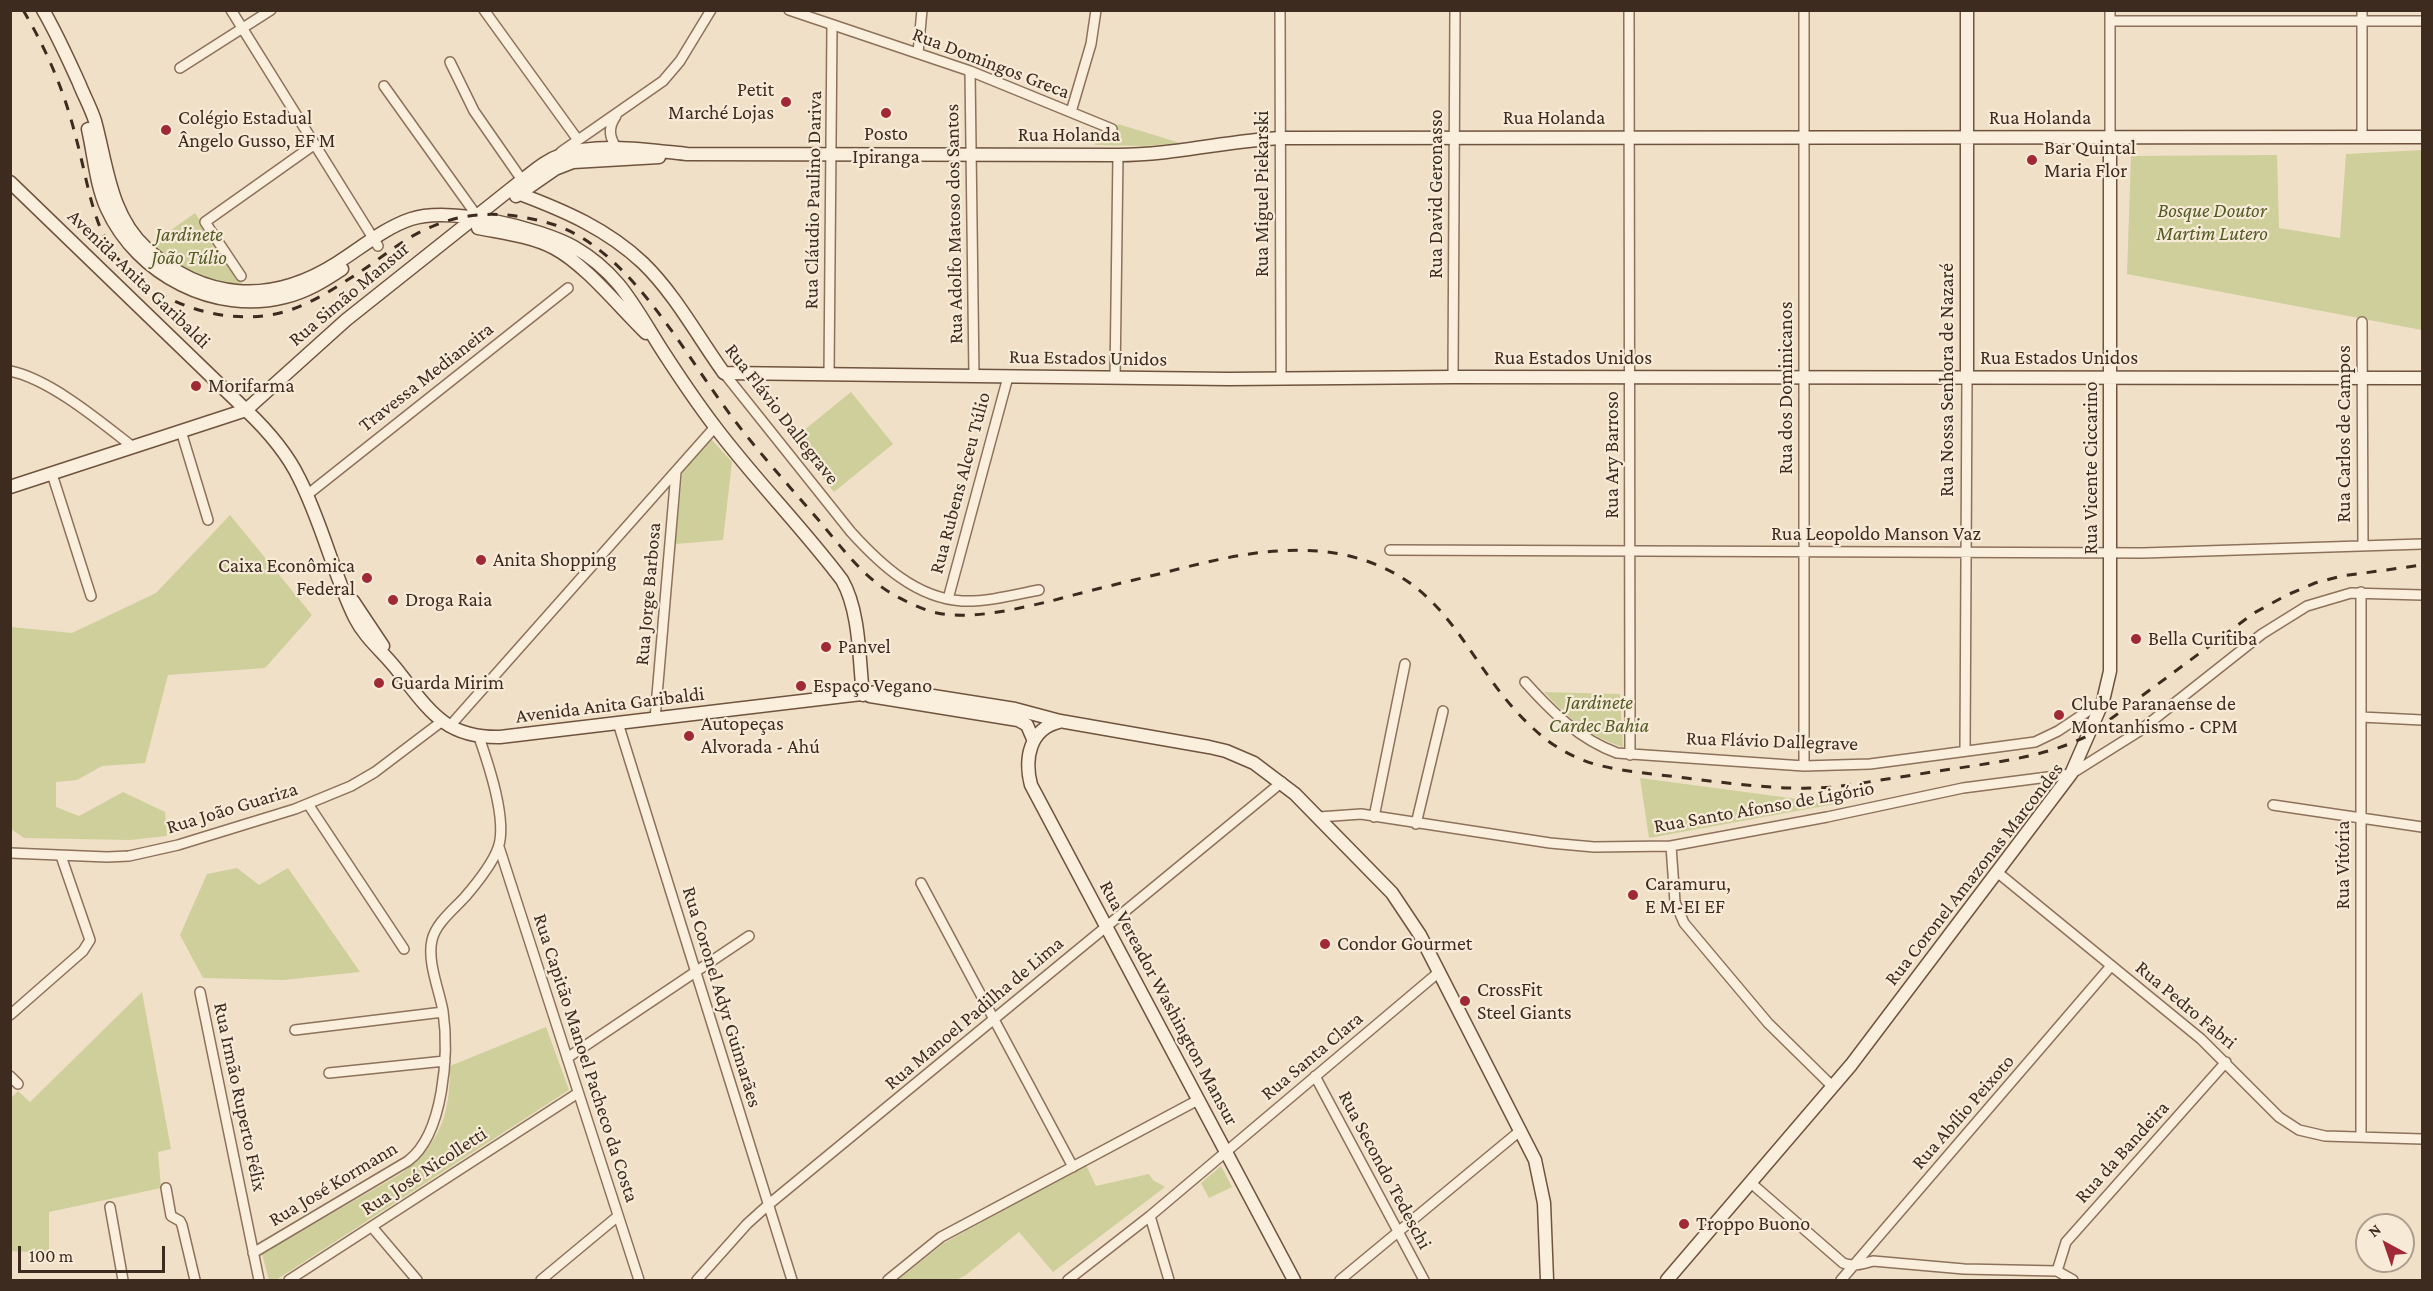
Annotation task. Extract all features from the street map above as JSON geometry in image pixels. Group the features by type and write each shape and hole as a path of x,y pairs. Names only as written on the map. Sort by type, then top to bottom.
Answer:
{"main road":[{"path":"43,10 93,114 109,182 124,219 143,246 185,277 236,292 286,288 316,276 376,242 413,225 426,221 474,218 532,229 554,237 591,258 615,278 626,291 658,344 715,428 842,580 851,601 863,695"},
{"name":"Rua Nossa Senhora de Nazaré","path":"1967,10 1967,378"},
{"name":"Rua Holanda","path":"553,164 582,150 617,149 687,154 1118,155 1160,154 1280,138 2422,136"},
{"name":"Rua Vicente Ciccarino","path":"2071,774 2103,701 2110,671 2110,137"},
{"name":"Rua Holanda","path":"553,164 687,154"},
{"name":"Rua Simão Mansur","path":"246,410 346,320 522,180 553,164"},
{"name":"Rua Simão Mansur","path":"474,218 520,194 553,164"},
{"name":"Avenida Anita Garibaldi","path":"10,182 246,410 281,448 307,495 356,619 368,638 392,663 428,710 445,725 479,737 511,736 895,690 1015,709 1060,721 1226,751 1254,763 1281,782 1319,817 1392,893 1414,924 1535,1160 1543,1191 1547,1281"},
{"name":"Rua Flávio Dallegrave","path":"520,194 582,219 623,246 644,264 665,289 724,374"},
{"path":"497,205 495,216 504,224"},
{"path":"474,218 553,248 572,260 658,344"},
{"name":"Rua Estados Unidos","path":"724,374 1116,378 2422,378"},
{"path":"10,487 246,410"},
{"name":"Avenida Anita Garibaldi","path":"863,695 1018,720 1027,725 1033,739"},
{"path":"1033,739 1044,726 1060,721"},
{"name":"Rua Vereador Washington Mansur","path":"1033,739 1028,765 1031,785 1294,1281"},
{"name":"Rua Coronel Amazonas Marcondes","path":"1667,1281 1833,1087 2071,774"}],"street":[{"path":"231,10 376,242"},
{"path":"180,68 271,10"},
{"path":"484,10 578,140"},
{"name":"Rua Simão Mansur","path":"553,164 578,140 655,88 672,72 711,10"},
{"name":"Rua Domingos Greca","path":"789,10 970,71 1112,129"},
{"path":"918,53 922,10"},
{"path":"1071,112 1092,37 1096,10"},
{"name":"Rua Miguel Piekarski","path":"1280,10 1281,378"},
{"name":"Rua David Geronasso","path":"1453,377 1455,10"},
{"name":"Rua Ary Barroso","path":"1629,10 1630,755"},
{"name":"Rua dos Dominicanos","path":"1804,10 1804,766"},
{"name":"Rua Vicente Ciccarino","path":"2110,10 2110,137"},
{"path":"2362,10 2362,137"},
{"path":"2110,21 2422,21"},
{"name":"Rua Cláudio Paulino Dariva","path":"829,375 832,26"},
{"path":"450,62 474,111 522,180"},
{"name":"Rua Adolfo Matoso dos Santos","path":"970,71 974,376"},
{"path":"384,86 474,218"},
{"path":"617,149 609,135 613,121 619,112"},
{"path":"241,276 205,222 315,144"},
{"path":"1116,378 1118,155"},
{"name":"Travessa Medianeira","path":"307,495 568,288"},
{"name":"Rua Carlos de Campos","path":"2362,322 2362,546"},
{"path":"11,370 27,375 52,389 134,447"},
{"name":"Rua Flávio Dallegrave","path":"724,374 868,550 911,584 948,599 982,600 1039,590"},
{"name":"Rua Rubens Alceu Túlio","path":"948,599 1008,376"},
{"name":"Rua Nossa Senhora de Nazaré","path":"1965,750 1967,378"},
{"name":"Rua João Guariza","path":"10,853 107,857 155,851 308,804 351,786 375,772 445,725 715,428"},
{"path":"182,431 208,520"},
{"name":"Rua Jorge Barbosa","path":"656,719 676,472"},
{"path":"52,474 92,596"},
{"path":"2362,546 2422,544"},
{"name":"Rua Leopoldo Manson Vaz","path":"1390,550 2110,552 2362,546"},
{"name":"Rua Coronel Amazonas Marcondes","path":"2071,774 2138,732 2242,649 2287,617 2322,600 2361,592 2422,595"},
{"name":"Rua Vitória","path":"2361,592 2361,1137"},
{"path":"1374,817 1405,664"},
{"name":"Rua Flávio Dallegrave","path":"1525,682 1571,728 1602,747 1630,755 1804,766 1870,764 2035,742 2058,731 2103,701"},
{"path":"1416,824 1443,711"},
{"path":"2361,717 2422,720"},
{"name":"Rua Coronel Adyr Guimarães","path":"618,723 792,1281"},
{"path":"479,737 497,798 499,847"},
{"name":"Rua Santo Afonso de Ligório","path":"1319,817 1352,814 1550,843 1594,847 1671,846 1963,788 2071,774"},
{"name":"Rua Manoel Padilha de Lima","path":"698,1281 747,1224 768,1205 1281,782"},
{"path":"308,804 404,949"},
{"path":"2273,805 2422,827"},
{"path":"1671,846 1675,902 1684,923 1768,1023 1833,1087"},
{"name":"Rua José Kormann","path":"254,1253 415,1155 429,1134 441,1092 445,1061 443,1012 432,954 433,938 438,927 479,880 499,847"},
{"name":"Rua Capitão Manoel Pacheco da Costa","path":"499,847 639,1281"},
{"path":"10,1015 82,951 90,940 61,856"},
{"name":"Rua Pedro Fabri","path":"1997,872 2189,1029 2226,1062 2268,1107 2300,1130 2325,1136 2422,1139"},
{"path":"921,883 1072,1167"},
{"path":"567,1058 749,936"},
{"name":"Rua Abílio Peixoto","path":"1841,1281 2111,966"},
{"name":"Rua Santa Clara","path":"1068,1281 1150,1216 1439,972"},
{"name":"Rua Irmão Ruperto Félix","path":"200,992 259,1281"},
{"path":"295,1030 443,1012"},
{"path":"329,1073 445,1061"},
{"name":"Rua da Bandeira","path":"2056,1271 2066,1242 2226,1062"},
{"path":"10,1076 18,1084"},
{"name":"Rua Secondo Tedeschi","path":"1315,1077 1424,1281"},
{"name":"Rua José Nicolletti","path":"289,1281 578,1093"},
{"path":"888,1281 941,1237 1198,1100"},
{"path":"1340,1281 1521,1130"},
{"path":"1751,1183 1843,1263 1854,1265 1873,1261 1964,1269 2056,1271 2073,1281"},
{"path":"166,1188 171,1216 180,1221 182,1225 195,1281"},
{"path":"111,1207 123,1281"},
{"path":"541,1281 618,1216"},
{"path":"1150,1216 1169,1281"},
{"path":"372,1227 417,1281"}],"green space":[{"path":"1118,124 1180,143 1144,146 1095,145 1098,131 1113,137"},
{"name":"Bosque Doutor Martim Lutero","path":"2422,150 2422,330 2127,274 2131,156 2277,155 2279,228 2340,238 2346,154"},
{"name":"Jardinete João Túlio","path":"195,213 244,287 194,273 173,262 150,245"},
{"path":"851,392 893,444 834,492 792,440"},
{"path":"711,439 732,462 723,540 675,544 683,469"},
{"path":"230,515 312,615 265,668 168,675 145,763 102,766 77,780 56,782 56,807 79,816 123,792 165,812 167,836 130,840 24,838 11,829 11,627 72,633 156,593"},
{"name":"Jardinete Cardec Bahia","path":"1544,692 1620,694 1623,747 1590,732 1561,710"},
{"path":"1640,778 1835,804 1649,838"},
{"path":"237,868 259,885 288,868 360,972 283,980 203,978 180,935 207,874"},
{"path":"142,992 171,1149 158,1152 161,1188 49,1212 49,1253 11,1251 11,1098 18,1091 30,1102"},
{"path":"546,1027 569,1090 276,1280 269,1280 262,1254 402,1173 426,1150 441,1126 445,1113 450,1066"},
{"path":"1086,1165 1096,1186 1149,1174 1153,1180 1165,1187 1053,1272 1019,1232 966,1275 956,1280 898,1280 944,1243"},
{"path":"1221,1166 1232,1187 1209,1198 1201,1183"}],"railway":[{"path":"23,10 61,88 72,121 91,201 106,240 131,273 150,288 183,305 201,311 219,315 257,317 293,309 320,296 413,236 446,221 493,214 524,217 555,225 582,238 608,257 632,281 675,335 742,430 863,571 894,595 937,613 965,615 1009,610 1230,557 1299,550 1345,555 1382,567 1411,584 1434,604 1511,705 1542,736 1570,754 1594,764 1617,769 1760,786 1816,788 1993,763 2058,748 2089,735 2254,613 2287,595 2315,583 2342,576 2422,565"}],"place":[{"name":"Petit Marché Lojas","path":"786,102"},
{"name":"Posto Ipiranga","path":"886,113"},
{"name":"Colégio Estadual Ângelo Gusso, EF M","path":"166,130"},
{"name":"Bar Quintal Maria Flor","path":"2032,160"},
{"name":"Morifarma","path":"196,386"},
{"name":"Anita Shopping","path":"481,560"},
{"name":"Caixa Econômica Federal","path":"367,578"},
{"name":"Droga Raia","path":"393,600"},
{"name":"Bella Curitiba","path":"2136,639"},
{"name":"Panvel","path":"826,647"},
{"name":"Guarda Mirim","path":"379,683"},
{"name":"Espaço Vegano","path":"801,686"},
{"name":"Clube Paranaense de Montanhismo - CPM","path":"2059,715"},
{"name":"Autopeças Alvorada - Ahú","path":"689,736"},
{"name":"Caramuru, E M-EI EF","path":"1633,895"},
{"name":"Condor Gourmet","path":"1325,944"},
{"name":"CrossFit Steel Giants","path":"1465,1001"},
{"name":"Troppo Buono","path":"1684,1224"}]}
